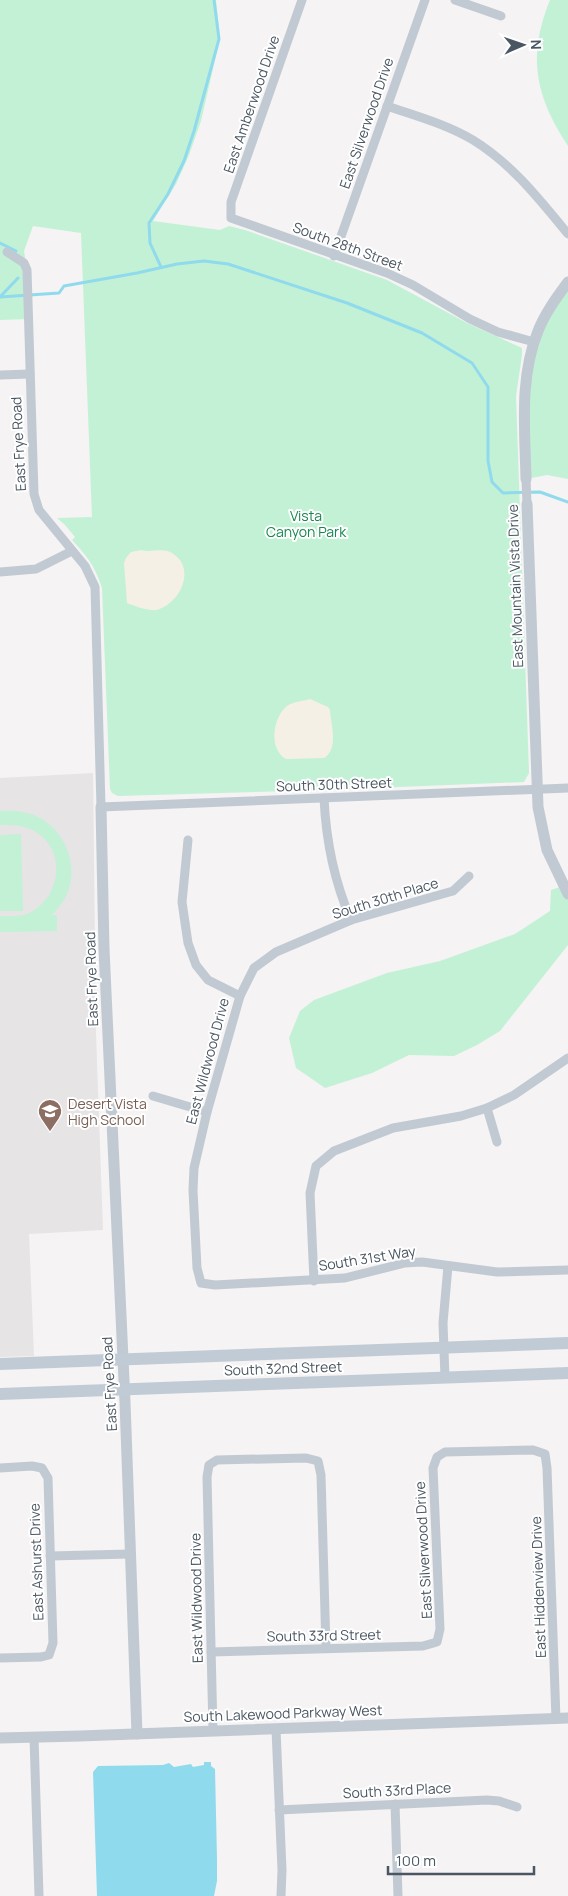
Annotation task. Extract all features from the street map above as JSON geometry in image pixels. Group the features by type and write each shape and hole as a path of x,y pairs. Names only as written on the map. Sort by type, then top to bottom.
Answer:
{"main road":[{"name":"South 32nd Street","path":"0,1364 568,1343"},
{"name":"South 32nd Street","path":"0,1394 568,1373"}],"street":[{"name":"East Amberwood Drive","path":"231,218 231,202 302,0"},
{"name":"East Silverwood Drive","path":"334,256 424,0"},
{"path":"456,0 501,16"},
{"path":"387,106 456,131 488,150 504,162 529,187 568,234"},
{"name":"South 28th Street","path":"231,218 334,256 387,273 413,285 470,319 498,332 534,342"},
{"name":"East Frye Road","path":"7,252 24,263 27,270 34,494 39,510 85,566 95,587 104,957 123,1360 136,1734"},
{"name":"East Mountain Vista Drive","path":"568,282 547,314 534,342 528,367 524,405 537,789 542,832 568,894"},
{"path":"0,375 30,374"},
{"path":"0,572 36,569 72,551"},
{"name":"South 30th Street","path":"101,807 568,788"},
{"path":"324,798 331,858 336,880 351,920"},
{"name":"East Wildwood Drive","path":"188,840 182,902 188,943 196,965 208,980 240,996 207,1112 194,1168 193,1190 197,1268 201,1283"},
{"name":"South 30th Place","path":"240,996 254,968 265,958 276,952 351,920 452,891 469,876"},
{"path":"314,1280 310,1193 316,1166 334,1152 393,1128 461,1116 487,1108 514,1096 568,1058"},
{"path":"153,1096 207,1112"},
{"path":"487,1108 498,1142"},
{"name":"South 31st Way","path":"201,1283 215,1285 345,1278 405,1263 422,1262 497,1272 568,1270"},
{"path":"445,1378 443,1323 448,1266"},
{"name":"East Silverwood Drive","path":"438,1642 440,1629 433,1468 437,1457 445,1452 533,1450 545,1454"},
{"name":"East Hiddenview Drive","path":"545,1454 562,1718"},
{"name":"East Wildwood Drive","path":"213,1731 207,1477 209,1465 217,1460 306,1458 318,1461 321,1475 326,1648"},
{"name":"East Ashurst Drive","path":"0,1468 32,1466 42,1468 48,1478 53,1643 49,1655 41,1657 0,1658"},
{"path":"50,1556 130,1554"},
{"name":"South 33rd Street","path":"211,1652 423,1646 438,1642"},
{"name":"South Lakewood Parkway West","path":"0,1738 562,1718"},
{"path":"276,1729 281,1896"},
{"path":"34,1737 39,1896"},
{"name":"South 33rd Place","path":"279,1810 487,1800 499,1801 516,1807"},
{"path":"395,1804 398,1896"}],"shaded area":[{"name":"Desert Vista High School","path":"93,773 96,1033 103,1230 29,1234 34,1356 0,1357 0,778"}],"green space":[{"name":"Vista Canyon Park","path":"0,0 216,0 220,38 201,121 176,184 153,221 220,230 229,226 245,230 387,280 467,323 522,348 516,396 529,773 524,782 118,796 112,793 110,789 102,588 90,562 72,540 75,537 57,518 92,517 81,233 33,226 24,251 27,270 29,319 0,320"},
{"path":"550,0 568,0 568,146 548,110 538,75 538,39"},
{"path":"568,282 568,479 547,475 526,479 524,405 534,342"},
{"path":"0,811 26,813 45,821 55,830 68,851 71,863 69,888 64,900 52,915 57,915 57,931 0,932 0,916 24,915 39,907 48,897 54,885 56,872 55,859 51,847 42,837 27,828 0,825"},
{"path":"21,834 23,911 0,911 0,835"},
{"path":"563,886 568,894 568,945 500,1031 454,1056 409,1055 372,1073 325,1088 296,1068 289,1038 300,1011 314,1000 387,973 440,961 515,934 550,911 551,890"}],"sand":[{"path":"141,550 168,551 179,559 183,565 184,581 177,596 164,607 157,610 140,608 127,603 124,563 131,552"},
{"path":"310,699 328,707 330,710 333,743 329,754 324,758 286,759 280,754 275,741 274,733 278,718 287,706"}],"water":[{"path":"204,1762 211,1762 211,1766 215,1769 217,1881 214,1896 97,1896 93,1772 98,1766 163,1765 169,1763 174,1767 191,1764 193,1767 204,1765"}],"waterway":[{"path":"161,267 150,243 149,223 168,194 184,161 194,131 219,39 214,0"},
{"path":"0,243 16,251"},
{"path":"0,297 59,293 64,286 177,264 204,261 228,264 347,303 422,333 472,363 488,387 488,461 492,482 503,493 540,492 568,502"},
{"path":"0,297 18,278"}],"place":[{"name":"Desert Vista High School","path":"50,1132"}]}
